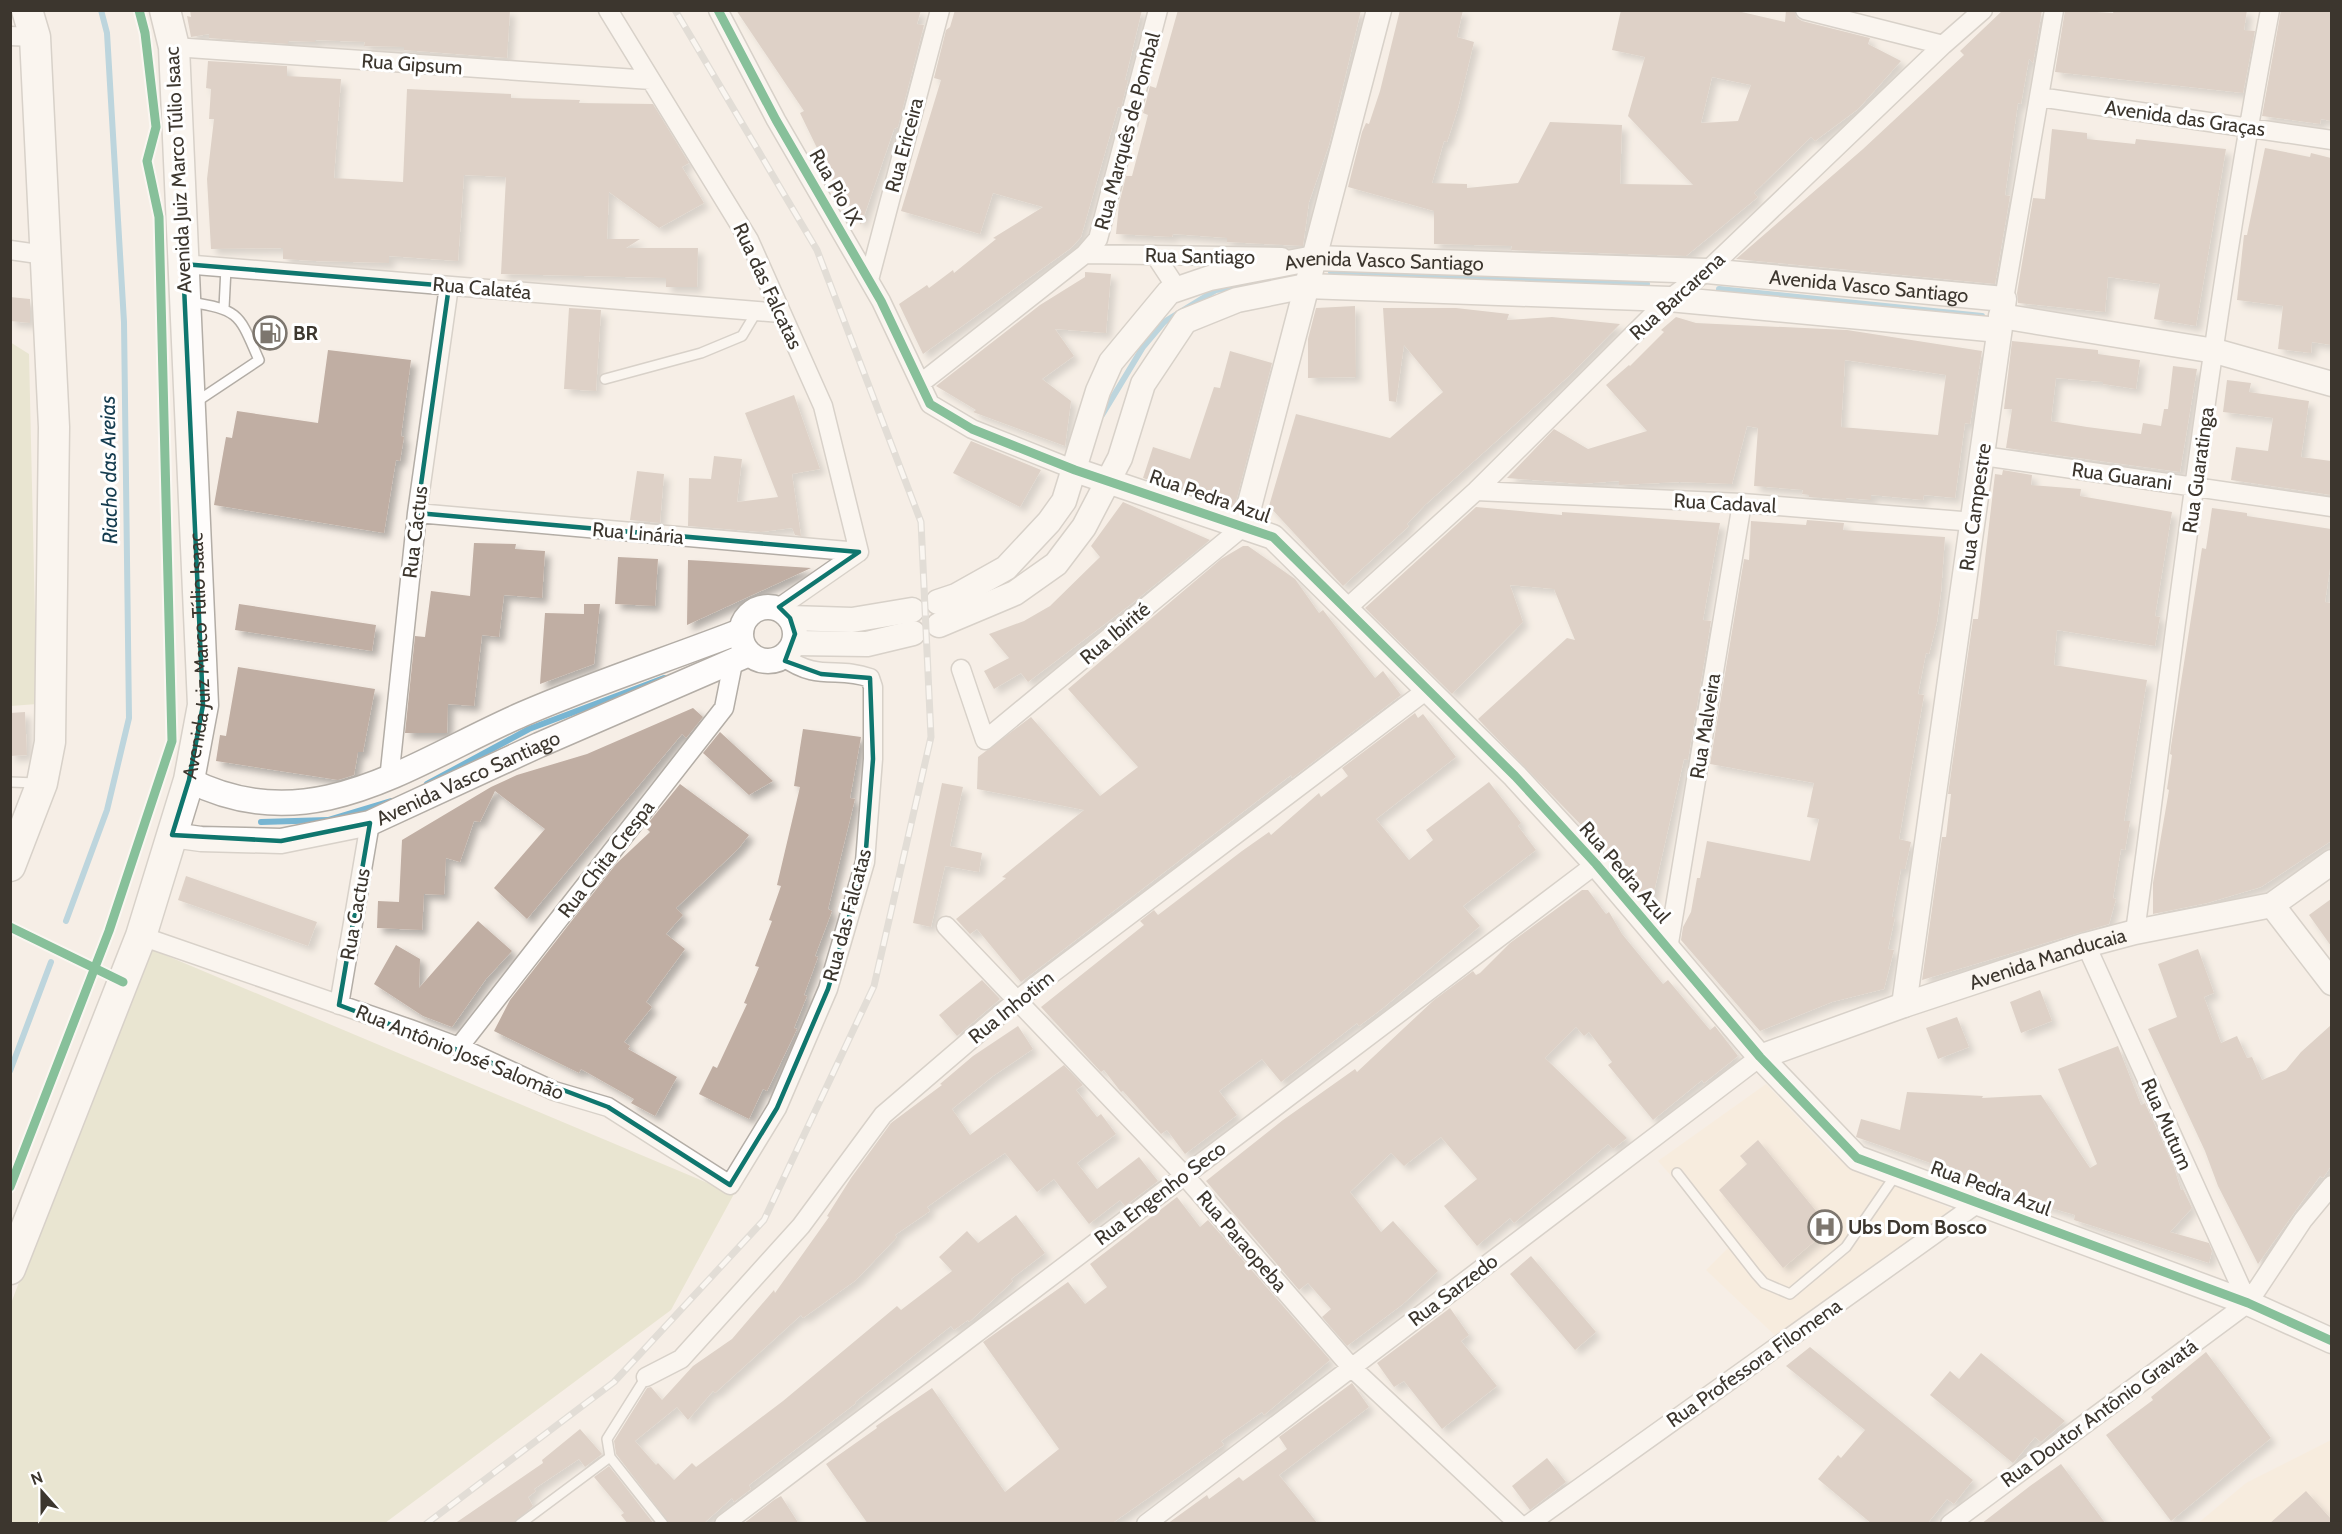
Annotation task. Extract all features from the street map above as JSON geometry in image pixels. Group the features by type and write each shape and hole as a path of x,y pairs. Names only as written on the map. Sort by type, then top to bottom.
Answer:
{"main road":[{"name":"Avenida Juiz Marco Túlio Isaac","path":"10,1269 141,936 189,780 202,705 174,47 165,10"},
{"path":"10,866 42,783 50,742 54,427 45,255 24,28"}],"street":[{"name":"Rua das Falcatas","path":"608,10 749,240 823,406 859,552"},
{"name":"Rua Pio IX","path":"718,10 776,120 869,280 921,383"},
{"name":"Rua Ericeira","path":"869,280 940,10"},
{"name":"Rua Marquês de Pombal","path":"921,383 1085,254 1098,239 1158,10"},
{"path":"1244,526 1379,10"},
{"path":"1805,10 1943,45"},
{"name":"Rua Barcarena","path":"1346,609 1476,491 1669,299 1707,271 1943,45 1983,10"},
{"name":"Rua Campestre","path":"1904,1005 1974,522 2001,315 2054,10"},
{"name":"Rua Guaratinga","path":"2135,932 2195,487 2248,127 2270,10"},
{"name":"Rua Gipsum","path":"174,47 651,80"},
{"name":"Avenida das Graças","path":"2039,97 2331,140"},
{"path":"10,250 45,255"},
{"name":"Rua Santiago","path":"1085,254 1314,258"},
{"path":"1155,255 1172,281 1169,292"},
{"name":"Avenida Vasco Santiago","path":"2001,315 1669,299 1306,286 1237,300 1185,321 1143,384 1120,458 1084,527 1056,564 1016,593 939,613 956,596 1006,568 1049,522 1064,501 1098,391 1111,362 1169,292 1210,278 1314,258 1707,271 2001,315 2215,351 2331,384"},
{"name":"Rua Calatéa","path":"183,264 781,313"},
{"name":"Rua Cáctus","path":"389,780 417,513 449,286"},
{"name":"Rua Pedra Azul","path":"921,383 930,404 972,429 1075,470 1274,537 1515,776 1596,864 1760,1057 1857,1158 2248,1303 2331,1341"},
{"name":"Rua Guarani","path":"1983,456 2331,507"},
{"name":"Rua Cadaval","path":"1476,491 1742,503 1974,522"},
{"name":"Rua Malveira","path":"1668,949 1742,503"},
{"name":"Rua Linária","path":"417,513 859,552"},
{"name":"Rua Ibirité","path":"961,669 985,741 1244,526"},
{"path":"789,650 794,626 784,613 859,552"},
{"name":"Avenida Vasco Santiago","path":"172,835 201,839 281,841 370,823 539,745 741,659 766,662 789,650 867,644 912,622 852,620 758,609 744,622 741,631 523,714 389,780 357,791 306,800 251,802 213,792 189,780"},
{"path":"741,631 741,659"},
{"name":"Rua das Falcatas","path":"730,1185 777,1108 828,989 865,862 873,759 873,687 870,678 859,674 821,674 795,665 789,650"},
{"name":"Rua Chita Crespa","path":"459,1047 724,708 741,659"},
{"name":"Rua Inhotim","path":"646,1377 681,1359 705,1333 801,1226 883,1115 1017,1000 1428,689"},
{"name":"Rua Cactus","path":"339,1005 370,823"},
{"name":"Avenida Manducaia","path":"1760,1057 1904,1005 2086,945 2135,932 2272,905 2331,862"},
{"name":"Rua Engenho Seco","path":"723,1524 1596,864"},
{"path":"2272,905 2331,983"},
{"name":"Rua Paraopeba","path":"946,926 1184,1175 1352,1367 1520,1524"},
{"name":"Rua Antônio José Salomão","path":"141,936 459,1047 554,1091 608,1107 730,1185"},
{"name":"Rua Mutum","path":"2086,945 2248,1303"},
{"name":"Rua Sarzedo","path":"1146,1524 1760,1057"},
{"name":"Rua Doutor Antônio Gravatá","path":"1950,1524 2248,1303 2303,1220 2331,1185"},
{"name":"Rua Professora Filomena","path":"1529,1524 1978,1203"}],"lane":[{"path":"224,308 226,268"},
{"path":"184,301 224,308 243,322 259,360 189,406"},
{"path":"605,379 701,353 742,336 757,311"},
{"path":"10,782 42,783"},
{"path":"1677,1173 1755,1274 1764,1283 1790,1294 1846,1247 1897,1173"},
{"path":"646,1377 607,1439 610,1457 663,1524"},
{"path":"520,1524 610,1457"}],"highlighted area":[{"path":"183,264 449,286 417,513 859,552 779,607 790,618 795,634 785,661 821,674 870,678 873,759 865,862 828,989 777,1108 730,1185 608,1107 339,1005 370,823 281,841 172,835 189,780 203,705"}],"shaded area":[{"name":"Ubs Dom Bosco","path":"1766,1084 1834,1156 1954,1210 1783,1343 1706,1270 1732,1244 1658,1161"},
{"path":"2331,1440 2331,1523 2197,1524 2246,1483"}],"green space":[{"path":"10,342 29,354 37,704 11,706"},
{"path":"146,947 734,1194 671,1310 385,1523 11,1523 10,1306"}],"building":[{"path":"190,10 510,10 507,58 404,50 404,47 364,46 365,42 315,40 315,42 288,41 288,44 209,38 209,34 191,37 187,16 191,17"},
{"path":"736,10 921,10 917,24 924,25 898,127 894,129 861,225 834,179 833,181 800,113 804,111"},
{"path":"955,10 1142,10 1125,80 1128,80 1121,108 1118,107 1081,237 1071,248 923,354 899,304 927,285 929,288 953,270 954,273 996,239 993,238 1043,207 993,193 980,234 901,211 941,80 934,78 946,30 950,27"},
{"path":"1178,10 1361,10 1329,145 1309,202 1303,246 1227,242 1227,238 1173,234 1172,237 1116,234 1119,204 1126,176 1132,176 1148,115 1143,113 1150,86 1156,88"},
{"path":"1400,10 1463,10 1457,37 1474,42 1458,108 1447,142 1444,141 1432,183 1467,184 1467,188 1518,183 1550,122 1622,125 1620,184 1693,185 1628,116 1645,57 1612,50 1621,10 1733,10 1785,22 1786,10 1794,10 1797,18 1802,21 1870,38 1868,44 1901,61 1858,109 1815,141 1811,137 1754,193 1758,197 1686,256 1511,250 1512,246 1434,244 1434,211 1348,187 1362,132 1366,123 1369,124 1380,91","holes":["1712,77 1751,85 1738,121 1701,123"]},
{"path":"2003,10 2042,10 2033,63 2029,59 2021,104 2018,103 2005,195 2010,196 1995,284 1736,259 1863,149 1964,55 1960,51"},
{"path":"2065,10 2113,13 2114,10 2247,10 2244,30 2255,31 2243,93 2055,72"},
{"path":"2281,10 2331,10 2331,121 2321,119 2320,124 2262,116"},
{"path":"208,61 287,66 287,76 341,79 334,178 403,182 407,89 511,94 511,98 580,100 579,103 653,104 689,163 682,167 704,203 659,228 609,192 607,239 640,239 626,248 698,248 697,287 666,287 666,278 501,274 506,177 464,175 458,261 389,256 389,263 315,261 283,259 283,248 211,249 207,179 214,119 209,119 211,89 206,88"},
{"path":"2052,129 2087,133 2087,139 2135,144 2136,139 2226,149 2196,326 2154,319 2160,284 2108,277 2105,312 2018,303 2017,293 2033,198 2045,199"},
{"path":"2265,148 2310,157 2311,153 2331,158 2331,345 2312,342 2311,353 2278,349 2283,306 2237,300 2244,235 2247,235"},
{"path":"1085,272 1111,274 1106,333 1055,329 1074,356 1042,379 1071,401 1065,446 973,412 976,410 936,386 1040,305 1085,277"},
{"path":"10,297 30,299 30,323 10,321"},
{"path":"1355,306 1356,377 1308,378 1308,339 1316,308"},
{"path":"569,308 601,310 596,391 564,389"},
{"path":"1383,308 1456,308 1509,314 1507,320 1552,317 1620,324 1571,374 1425,505 1407,524 1409,526 1343,586 1269,506 1296,414 1390,438 1443,392 1404,345 1396,402 1389,401"},
{"path":"1676,317 1696,323 1847,330 1982,351 1970,424 1965,423 1955,498 1924,495 1923,500 1871,495 1871,500 1846,498 1846,500 1809,497 1809,495 1802,494 1803,490 1754,486 1758,428 1747,426 1732,484 1680,482 1619,485 1619,481 1580,484 1507,478 1554,429 1588,449 1647,431 1606,385 1630,366 1664,332 1661,330","holes":["1845,360 1946,375 1938,435 1841,427"]},
{"path":"2012,341 2098,350 2098,354 2140,360 2136,389 2103,384 2103,382 2056,378 2051,421 2087,427 2141,434 2143,423 2161,426 2164,409 2168,409 2173,366 2197,369 2180,472 2006,448 2012,409 2004,409"},
{"path":"328,350 411,360 401,436 404,437 400,461 396,460 384,533 214,505 226,437 232,438 237,411 318,423"},
{"path":"1230,351 1272,363 1234,509 1143,478 1153,447 1190,459 1214,387 1220,388"},
{"path":"2227,380 2251,383 2249,392 2309,401 2301,457 2331,461 2331,495 2231,480 2236,447 2268,451 2273,418 2223,412"},
{"path":"794,395 820,469 792,474 801,536 795,535 792,528 761,532 688,526 689,478 711,479 714,456 742,459 737,502 778,497 745,413"},
{"path":"971,441 1041,470 1020,507 953,473"},
{"path":"2003,470 2032,475 2031,485 2081,489 2080,496 2172,512 2155,616 2160,617 2155,646 2057,630 2054,665 2147,680 2124,821 2130,821 2125,850 2121,849 2113,898 2116,899 2109,924 1922,980 1942,837 1946,837 1951,794 1948,794 1973,619 1978,619 1995,474 2002,475"},
{"path":"637,471 664,474 660,523 630,520"},
{"path":"1123,502 1210,540 1130,605 1028,682 1021,673 994,689 984,671 1009,658 989,634 1024,621 1050,606 1100,557 1091,546"},
{"path":"1476,507 1562,515 1562,512 1720,523 1703,620 1711,621 1688,760 1684,759 1651,905 1623,874 1626,871 1478,719 1567,638 1575,640 1554,589 1510,585 1523,622 1452,694 1365,608"},
{"path":"2212,508 2331,529 2331,562 2325,602 2331,603 2331,841 2261,887 2207,903 2153,914 2153,883 2169,790 2167,789 2172,755 2170,754 2171,746 2202,548 2206,549"},
{"path":"1807,520 1844,523 1843,530 1945,537 1941,592 1937,622 1929,654 1926,653 1918,694 1924,695 1899,839 1911,842 1905,869 1901,869 1892,917 1895,917 1888,949 1894,950 1884,989 1832,1002 1760,1031 1681,940 1683,927 1691,912 1697,878 1700,878 1707,841 1810,861 1819,819 1807,817 1814,783 1710,764 1744,559 1749,560 1751,521 1806,525"},
{"path":"474,543 516,544 515,549 545,551 542,598 504,595 499,637 482,635 474,706 448,704 447,733 405,733 415,636 425,637 431,591 470,596"},
{"path":"1243,546 1248,546 1295,579 1319,613 1323,610 1375,678 1383,671 1401,695 1292,778 1291,775 1021,982 977,929 970,934 956,919 1006,878 1002,877 1084,810 977,789 978,757 1031,717 1100,796 1138,767 1068,689 1221,559"},
{"path":"618,557 658,559 655,606 615,604"},
{"path":"688,560 706,561 811,568 687,625"},
{"path":"239,604 376,625 372,651 235,630"},
{"path":"584,604 600,604 594,664 540,684 545,613 584,614"},
{"path":"238,667 375,689 363,752 358,752 354,775 338,780 216,761 220,735 226,736"},
{"path":"693,708 703,717 686,738 682,734 527,919 494,888 545,829 495,791 480,822 474,821 460,862 446,858 444,895 424,894 422,930 377,928 378,901 399,902 402,840 491,787 517,775 587,754"},
{"path":"25,712 27,755 10,756 10,713"},
{"path":"1415,713 1418,718 1423,714 1456,757 1376,819 1409,860 1433,840 1426,830 1489,782 1521,823 1518,826 1536,850 1463,906 1480,926 1383,1008 1359,1026 1357,1023 1281,1082 1262,1059 1219,1091 1237,1115 1185,1154 1167,1130 1161,1134 1123,1091 1121,1092 1104,1070 1101,1072 1041,1007 1144,925 1140,921 1154,910 1158,915 1242,851 1269,832 1271,835 1319,793 1321,797 1348,776 1342,768"},
{"path":"803,729 861,737 850,798 855,799 828,909 832,911 815,956 818,957 804,995 807,996 794,1028 797,1029 767,1091 763,1089 749,1119 699,1094 713,1066 717,1068 747,1004 744,1003 759,967 755,966 772,921 769,920 781,886 777,885 800,787 794,786"},
{"path":"720,732 773,781 749,795 703,753"},
{"path":"942,783 963,787 950,846 982,853 979,872 945,866 931,927 913,923"},
{"path":"680,784 749,835 738,849 676,908 683,915 666,934 685,949 646,1002 652,1007 624,1042 630,1046 628,1049 677,1077 655,1116 631,1103 634,1099 581,1069 579,1073 494,1031 510,1000 616,864 650,832 645,827"},
{"path":"186,876 317,922 308,946 178,900"},
{"path":"1582,890 1588,890 1606,914 1609,912 1622,934 1663,984 1668,980 1710,1030 1715,1026 1738,1056 1704,1083 1702,1080 1653,1120 1608,1065 1612,1062 1589,1032 1584,1036 1576,1027 1545,1058 1627,1138 1613,1149 1608,1144 1514,1223 1510,1218 1477,1246 1444,1206 1477,1179 1441,1137 1404,1166 1391,1153 1350,1192 1381,1232 1393,1221 1438,1271 1403,1304 1347,1346 1322,1317 1331,1309 1308,1283 1299,1290 1206,1181 1283,1120 1355,1069 1357,1072 1434,1000 1473,971 1476,975 1480,973 1510,943"},
{"path":"2331,899 2331,946 2309,915"},
{"path":"478,921 512,951 486,979 452,1027 423,1016 374,984 396,945 420,959 419,988"},
{"path":"2198,949 2214,993 2204,997 2221,1043 2237,1036 2247,1058 2252,1057 2262,1080 2286,1070 2301,1052 2331,1025 2331,1166 2323,1178 2320,1176 2258,1264 2218,1186 2205,1151 2148,1029 2177,1017 2158,964"},
{"path":"982,980 1000,999 957,1036 939,1015"},
{"path":"2040,990 2052,1021 2021,1033 2010,1002"},
{"path":"1957,1017 1969,1047 1938,1059 1926,1028"},
{"path":"1018,1026 1033,1049 993,1076 952,1109 970,1135 1064,1065 1083,1085 1076,1090 1097,1117 1101,1114 1116,1134 1077,1163 1097,1189 1139,1157 1158,1181 1125,1206 1120,1200 1089,1224 1054,1179 1037,1192 1005,1153 959,1184 927,1207 930,1211 895,1235 897,1237 856,1280 803,1318 801,1315 715,1393 713,1391 688,1420 677,1407 635,1441 656,1465 658,1463 674,1480 692,1463 696,1467 783,1401 897,1306 901,1310 952,1271 939,1257 967,1231 978,1243 1016,1215 1045,1253 1011,1279 1013,1281 969,1322 968,1320 954,1330 951,1326 749,1485 751,1489 734,1502 732,1498 703,1524 670,1524 616,1454 614,1441 647,1388 651,1387 662,1400 693,1366 732,1339 774,1290 775,1293 829,1217 827,1216 851,1178 891,1123 942,1085 940,1084 973,1056"},
{"path":"2118,1046 2141,1105 2145,1103 2174,1167 2181,1190 2183,1189 2192,1208 2170,1232 2209,1243 2212,1251 2209,1263 2074,1220 2075,1215 2003,1194 1962,1174 1856,1137 1861,1119 1900,1130 1907,1092 1983,1096 1982,1098 2041,1095 2090,1168 2097,1164 2058,1069"},
{"path":"1758,1140 1830,1228 1783,1268 1719,1190 1747,1164 1740,1156"},
{"path":"1177,1197 1200,1227 1208,1220 1330,1360 1264,1415 1262,1412 1221,1441 1224,1445 1111,1524 868,1524 826,1464 932,1388 1005,1492 1059,1449 983,1342 1068,1282 1085,1304 1107,1287 1090,1264"},
{"path":"1531,1256 1596,1332 1575,1350 1510,1274"},
{"path":"1450,1308 1469,1335 1461,1341 1497,1386 1442,1429 1404,1381 1394,1387 1377,1363"},
{"path":"1810,1347 1973,1480 1954,1504 1947,1499 1927,1524 1872,1524 1818,1479 1838,1455 1841,1458 1865,1430 1786,1366"},
{"path":"2206,1352 2271,1438 2171,1521 2106,1435 2153,1400 2151,1397"},
{"path":"1981,1353 2065,1421 2041,1442 2035,1437 2013,1463 1930,1395 1950,1371 1959,1379"},
{"path":"1352,1383 1369,1407 1279,1475 1318,1524 1167,1524 1207,1495 1209,1499 1239,1477 1243,1481 1287,1449 1279,1437"},
{"path":"580,1429 602,1454 585,1467 579,1459 534,1489 536,1491 528,1497 533,1506 513,1524 454,1524 543,1463 542,1460"},
{"path":"1547,1458 1566,1482 1530,1510 1512,1486"},
{"path":"2061,1464 2106,1524 1981,1524 2030,1486"},
{"path":"609,1466 654,1524 628,1524 621,1515 624,1513 594,1477"},
{"path":"2306,1491 2331,1519 2331,1524 2269,1524"},
{"path":"781,1496 799,1524 743,1524 774,1500"}],"waterway":[{"name":"Riacho das Areias","path":"66,921 107,810 129,718 124,322 107,33 101,10"},
{"path":"1331,272 1647,284"},
{"path":"1102,415 1143,347 1164,322 1216,290 1257,284"},
{"path":"1719,289 1982,316"},
{"path":"427,784 529,729 664,678"},
{"path":"261,822 328,820 391,801"},
{"name":"Riacho das Areias","path":"10,1071 51,962"}],"railway":[{"path":"426,1524 614,1382 764,1220 874,986 931,737 921,522 817,250 675,10"}],"cycle path":[{"path":"10,1187 109,931 172,741 159,217 147,161 156,127 145,33 139,10"},
{"path":"718,10 776,120 881,301 930,404 972,429 1075,470 1273,537 1515,776 1596,864 1760,1057 1857,1158 2248,1303 2332,1341"},
{"path":"10,927 123,982"}],"place":[{"name":"BR","path":"270,333"},
{"name":"Ubs Dom Bosco","path":"1825,1227"}]}
